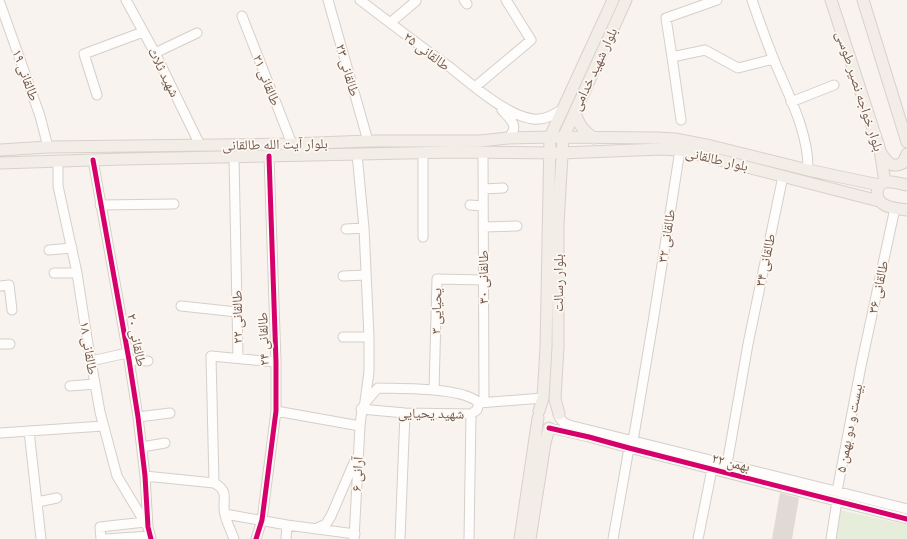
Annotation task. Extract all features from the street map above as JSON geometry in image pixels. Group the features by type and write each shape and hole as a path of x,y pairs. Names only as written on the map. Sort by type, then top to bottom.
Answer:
{"main road":[{"name":"بلوار شهید خدامی","path":"562,153 563,138 569,109 613,0"},
{"name":"بلوار شهید خدامی","path":"550,137 569,109 626,0"},
{"name":"بلوار خواجه نصیر طوسی","path":"831,0 880,150 882,184 877,195 879,201"},
{"name":"بلوار خواجه نصیر طوسی","path":"863,0 907,142"},
{"path":"569,109 585,132 594,138"},
{"name":"بلوار آیت الله طالقانی","path":"0,163 201,157 423,153 480,141 508,138 550,137"},
{"name":"بلوار طالقانی","path":"550,137 675,139 711,146 808,170 882,184 907,185"},
{"name":"بلوار رسالت","path":"520,539 538,414 543,398 546,348 550,137"},
{"name":"بلوار آیت الله طالقانی","path":"0,150 48,147 292,144 368,141 452,147 483,152 550,152"},
{"path":"200,145 201,157"},
{"name":"بلوار طالقانی","path":"550,152 562,153 661,149 680,150 879,201 882,204 894,208 907,210"},
{"path":"880,150 887,162 893,166 903,163 907,154"},
{"name":"بلوار رسالت","path":"559,415 555,399 558,347 558,224 562,153"},
{"path":"530,539 545,443 549,428 557,423 559,415 552,406 545,406 538,414 540,424 549,428"}],"street":[{"name":"شهید ثلاث","path":"126,0 155,53 200,145"},
{"name":"طالقانی ۲۳","path":"328,0 368,141"},
{"name":"طالقانی ۲۵","path":"360,0 495,101"},
{"path":"475,87 531,40 506,0"},
{"path":"680,120 666,18 717,0"},
{"path":"752,0 763,33 791,102 808,156 808,170"},
{"path":"390,23 416,1"},
{"name":"طالقانی ۱۹","path":"0,3 40,116 48,147"},
{"name":"طالقانی ۲۱","path":"242,16 292,144"},
{"path":"97,94 84,54 143,32"},
{"path":"155,53 197,33"},
{"path":"672,57 705,50 738,68 774,59"},
{"path":"791,102 834,85"},
{"path":"495,101 517,115 534,120 569,109"},
{"path":"495,101 512,121 515,128 514,133 508,138"},
{"name":"طالقانی ۳۲","path":"613,539 653,322 680,150"},
{"name":"طالقانی ۳۰","path":"481,402 483,152"},
{"path":"423,153 423,237"},
{"name":"آرانی ۶","path":"355,536 360,426 369,372 369,337 364,228 357,154"},
{"name":"طالقانی ۲۴","path":"256,539 262,520 276,411 276,362 269,156"},
{"name":"طالقانی ۲۲","path":"214,482 211,356 238,358 234,157"},
{"name":"طالقانی ۲۰","path":"93,160 138,417 145,476 149,531"},
{"name":"طالقانی ۱۸","path":"58,161 58,186 78,273 91,361 103,426 117,476 149,531"},
{"name":"طالقانی ۳۴","path":"727,464 748,344 783,176"},
{"path":"483,189 503,188"},
{"path":"100,205 174,204"},
{"path":"470,205 483,206"},
{"name":"طالقانی ۳۶","path":"861,366 894,208"},
{"path":"483,227 517,226"},
{"path":"346,229 364,228"},
{"path":"49,250 72,248"},
{"path":"54,273 78,273"},
{"path":"343,276 366,275"},
{"name":"یحیایی ۳","path":"434,390 437,279 483,280"},
{"path":"0,286 9,285 12,310"},
{"path":"181,306 237,312"},
{"path":"344,337 369,337"},
{"path":"0,344 10,344"},
{"path":"91,361 128,357 148,361"},
{"path":"238,358 276,362"},
{"name":"بیست و دو بهمن ۵","path":"831,539 837,496 861,366"},
{"path":"369,372 378,388"},
{"path":"70,386 95,384"},
{"path":"378,388 434,390 458,393 481,402"},
{"path":"363,405 378,388"},
{"name":"شهید یحیایی","path":"363,405 405,413 471,414 477,410 481,402 543,398"},
{"path":"276,411 360,426"},
{"path":"138,417 170,413"},
{"path":"400,539 405,413"},
{"path":"469,539 471,414"},
{"name":"۲۲ بهمن","path":"559,415 563,422 569,425 712,470 907,509"},
{"path":"0,433 103,426"},
{"name":"۲۲ بهمن","path":"549,428 727,464 837,496 907,519"},
{"path":"29,431 41,539"},
{"path":"142,447 165,443"},
{"path":"317,528 326,524 331,516 358,453"},
{"path":"698,539 712,470"},
{"path":"145,476 214,482 221,486 225,493 224,514 234,539"},
{"path":"37,502 57,498"},
{"path":"224,514 287,525 317,528 355,536"},
{"path":"286,539 287,525"},
{"path":"101,539 100,527 149,531"},
{"path":"105,539 149,531"}],"green space":[{"path":"840,510 907,525 907,539 835,539"}],"building":[{"path":"780,493 799,498 792,539 772,539"}],"cycle path":[{"path":"256,539 262,520 276,411 276,362 269,156"},
{"path":"93,160 138,417 145,476 148,527 151,539"},
{"path":"549,428 907,519"}]}
